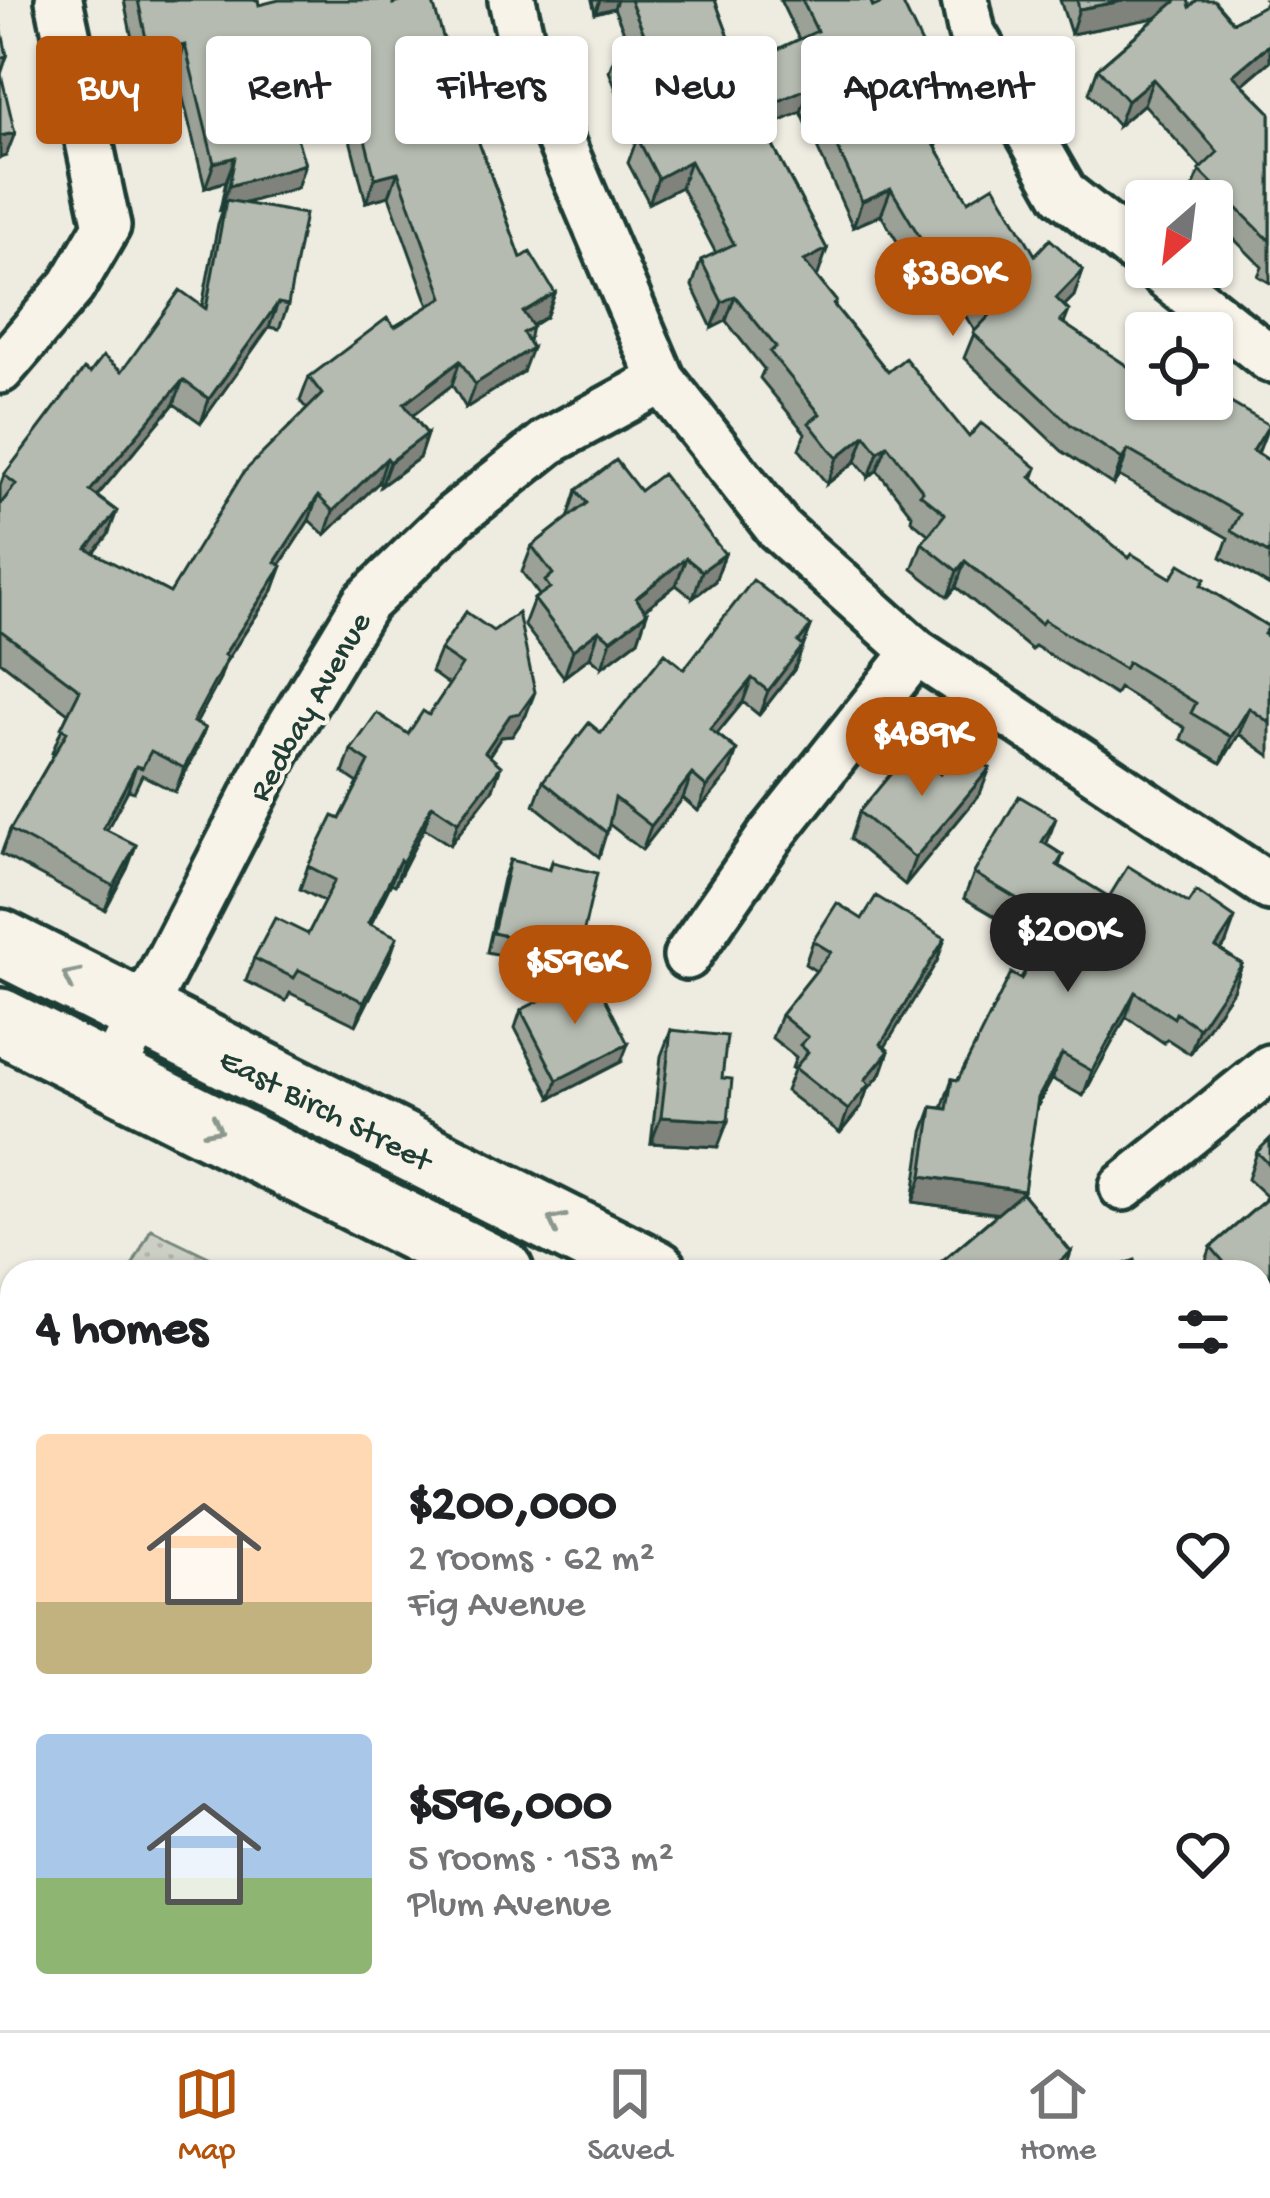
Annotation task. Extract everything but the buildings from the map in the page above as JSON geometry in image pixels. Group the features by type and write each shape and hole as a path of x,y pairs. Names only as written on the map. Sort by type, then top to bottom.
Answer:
{"street":[{"path":"0,370 72,286 107,226 59,0"},
{"path":"512,0 525,58 662,380 778,529 916,652 1270,886"},
{"path":"965,0 972,32 1064,194 1125,243"},
{"path":"1182,288 1270,359"},
{"name":"Redbay Avenue","path":"110,1074 284,737 365,603 455,516 548,442 662,380"},
{"path":"687,956 771,836 916,652"},
{"name":"East Birch Street","path":"0,942 631,1260"},
{"name":"East Birch Street","path":"0,1021 477,1260"},
{"path":"1124,1186 1270,1068"}],"shaded area":[{"path":"151,1229 215,1260 135,1260"}]}
